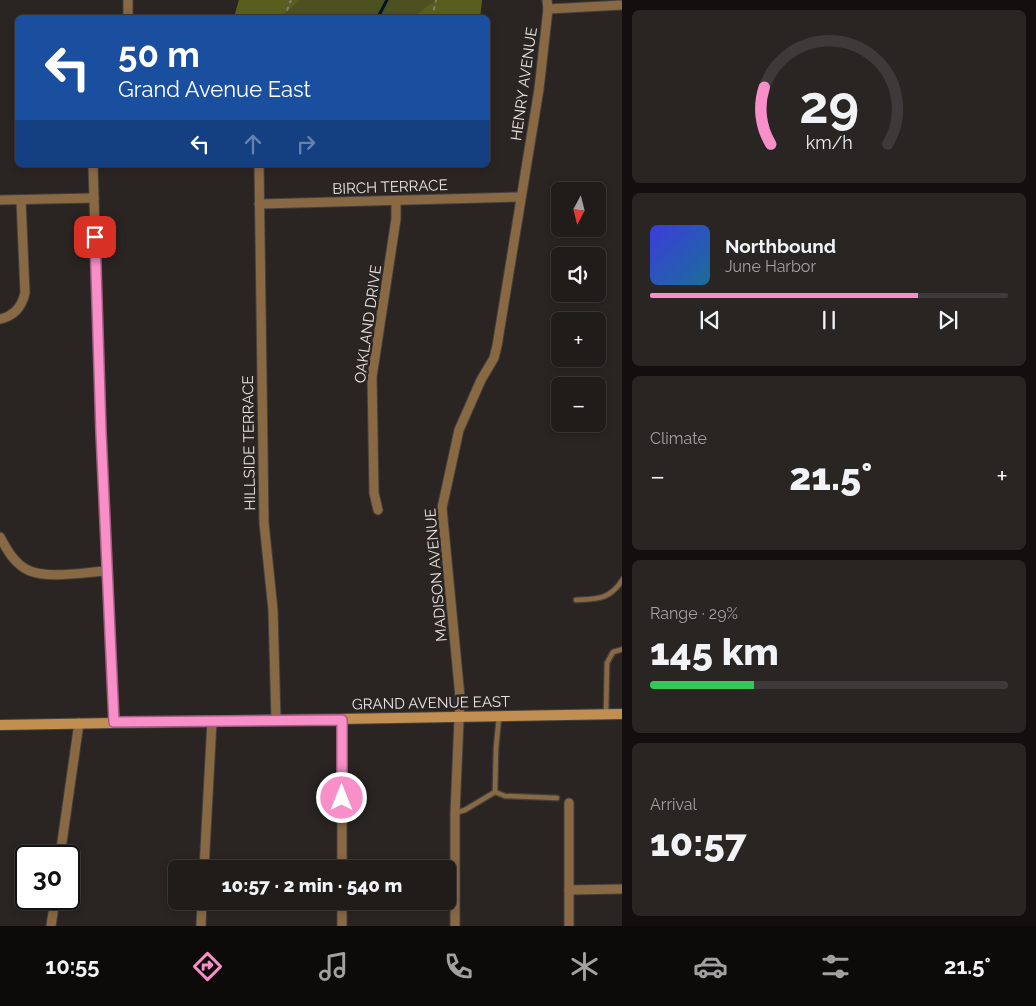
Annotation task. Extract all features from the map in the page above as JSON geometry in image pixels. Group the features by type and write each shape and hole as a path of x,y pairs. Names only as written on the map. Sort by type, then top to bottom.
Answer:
{"main road":[{"name":"GRAND AVENUE EAST","path":"0,725 622,714"}],"street":[{"path":"128,0 128,15"},
{"path":"548,5 622,5"},
{"name":"HENRY AVENUE","path":"525,173 539,89 548,5"},
{"path":"93,167 114,722"},
{"name":"HILLSIDE TERRACE","path":"259,167 264,523 273,610 276,720"},
{"name":"MADISON AVENUE","path":"455,926 455,813 460,697 442,508 459,430 481,380 494,358 525,173"},
{"name":"BIRCH TERRACE","path":"259,204 521,197"},
{"path":"0,200 94,198"},
{"path":"0,319 18,309 25,292 21,200"},
{"name":"OAKLAND DRIVE","path":"378,510 374,493 372,377 396,219 396,201"},
{"path":"0,537 13,558 30,571 51,574 107,571"},
{"path":"342,720 342,860"},
{"path":"204,860 212,721"},
{"path":"62,845 79,723"},
{"path":"569,803 569,926"},
{"path":"569,890 622,890"},
{"path":"51,926 53,910"},
{"path":"201,926 202,910"},
{"path":"342,910 342,926"}],"lane":[{"path":"576,600 606,597 617,588 622,579"},
{"path":"606,715 607,663 613,652 622,649"},
{"path":"495,792 499,717"},
{"path":"455,813 465,810 495,792"},
{"path":"495,792 505,796 557,798"}],"path":[{"path":"285,15 291,0"},
{"path":"433,15 436,0"}],"green space":[{"path":"239,0 482,0 480,15 235,15"},
{"path":"239,0 300,0 283,15 235,15"},
{"path":"436,0 482,0 480,15 416,15"}],"waterway":[{"path":"379,15 387,0"}],"route":[{"path":"95,237 101,432 114,722 342,720 342,798"}]}
